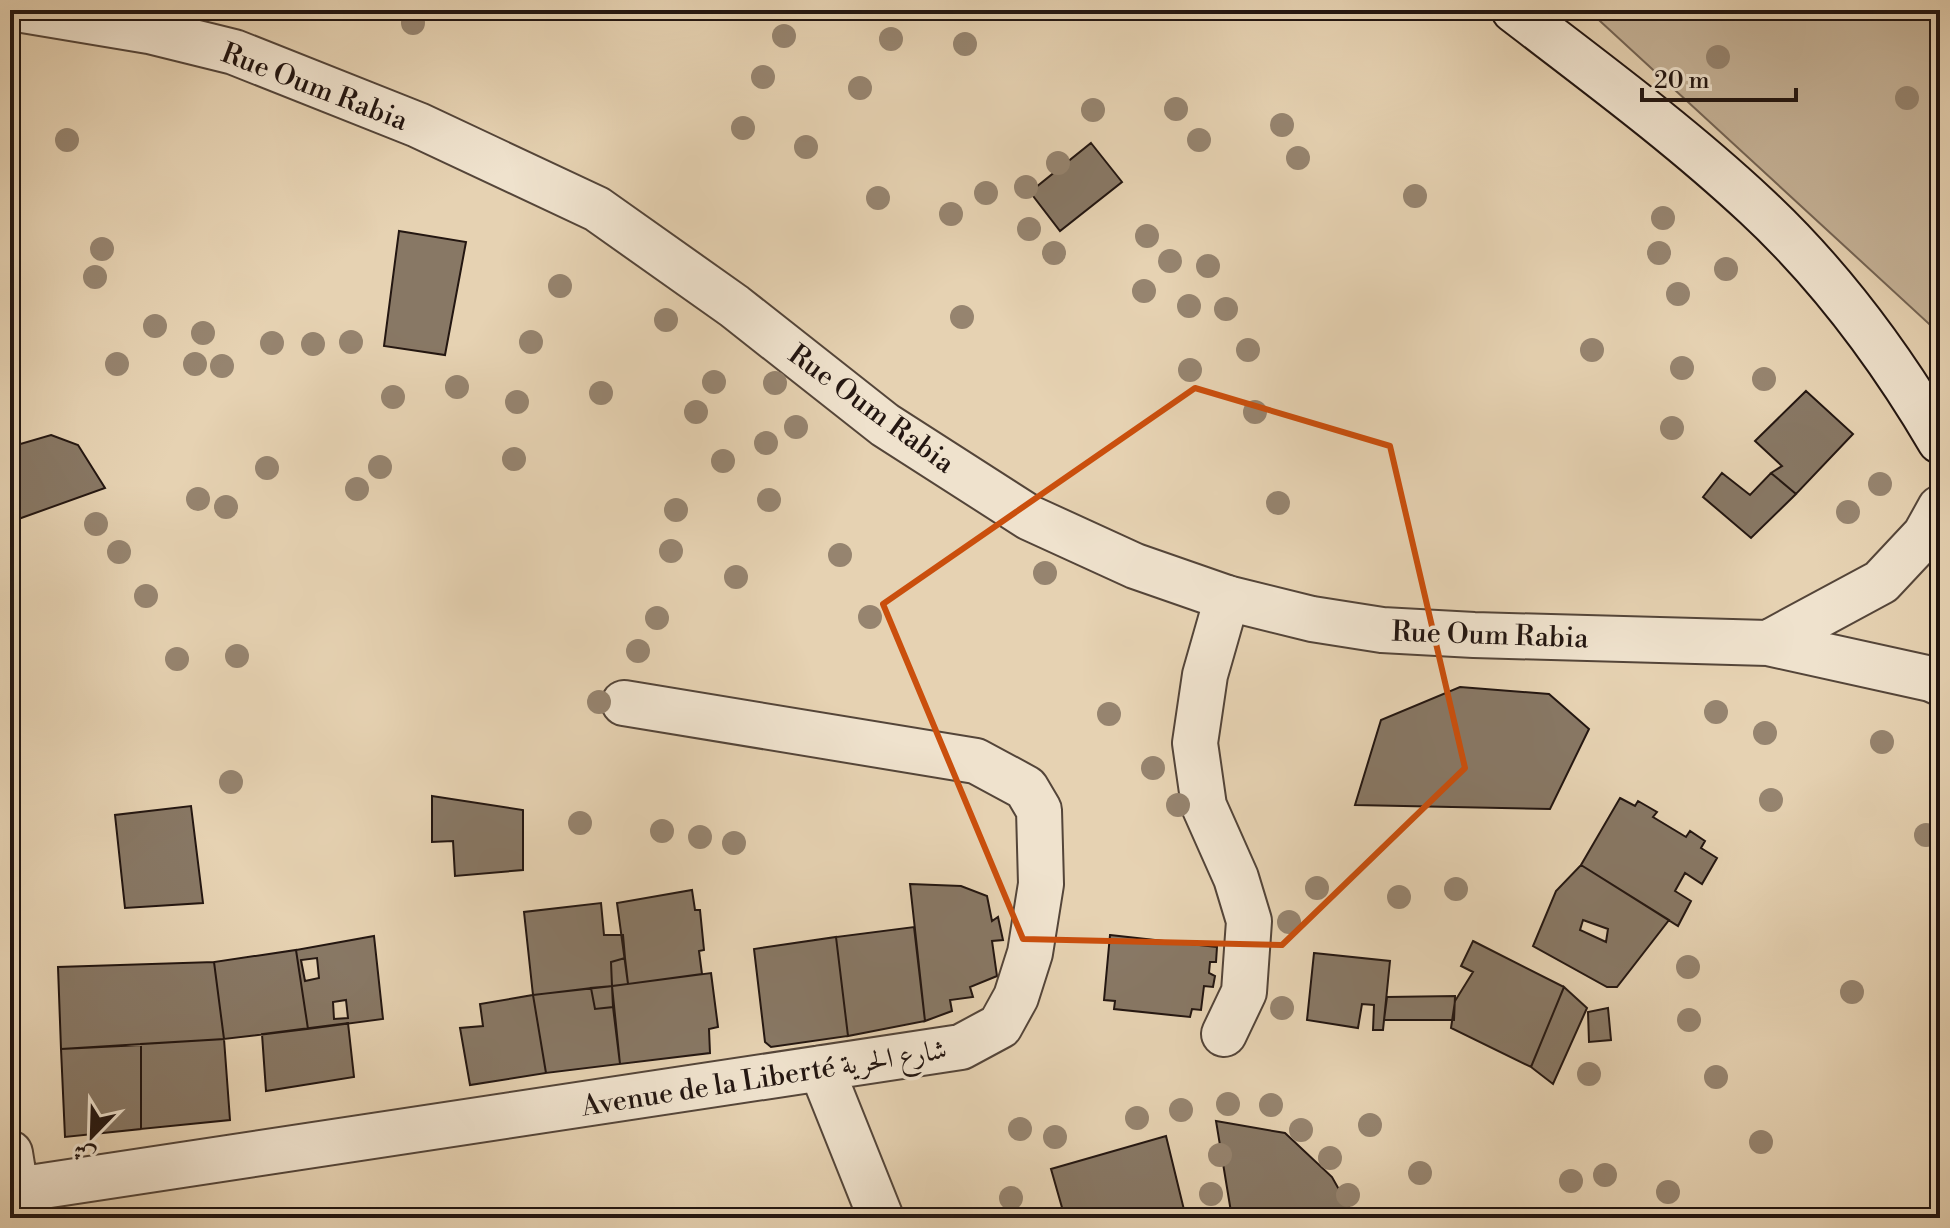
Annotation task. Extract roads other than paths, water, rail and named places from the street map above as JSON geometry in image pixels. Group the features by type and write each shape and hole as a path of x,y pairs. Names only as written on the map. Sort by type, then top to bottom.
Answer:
{"street":[{"name":"Rue Oum Rabia","path":"23,10 149,31 234,52 418,125 597,209 734,306 885,425 1030,518 1135,566 1227,598 1312,619 1382,630 1768,643 1940,683"},
{"path":"1514,10 1660,123 1757,207 1820,275 1883,352 1940,441"},
{"name":"Rue Oum Rabia","path":"1768,643 1881,582 1925,535 1940,508"},
{"path":"1224,1034 1244,992 1249,921 1236,878 1204,806 1195,743 1205,675 1227,598"},
{"name":"Avenue de la Liberté شارع الحرية","path":"12,1178 961,1047 1000,1026 1016,997 1030,953 1041,884 1039,810 1026,788 976,761 624,703"},
{"path":"821,1068 881,1218"}]}
